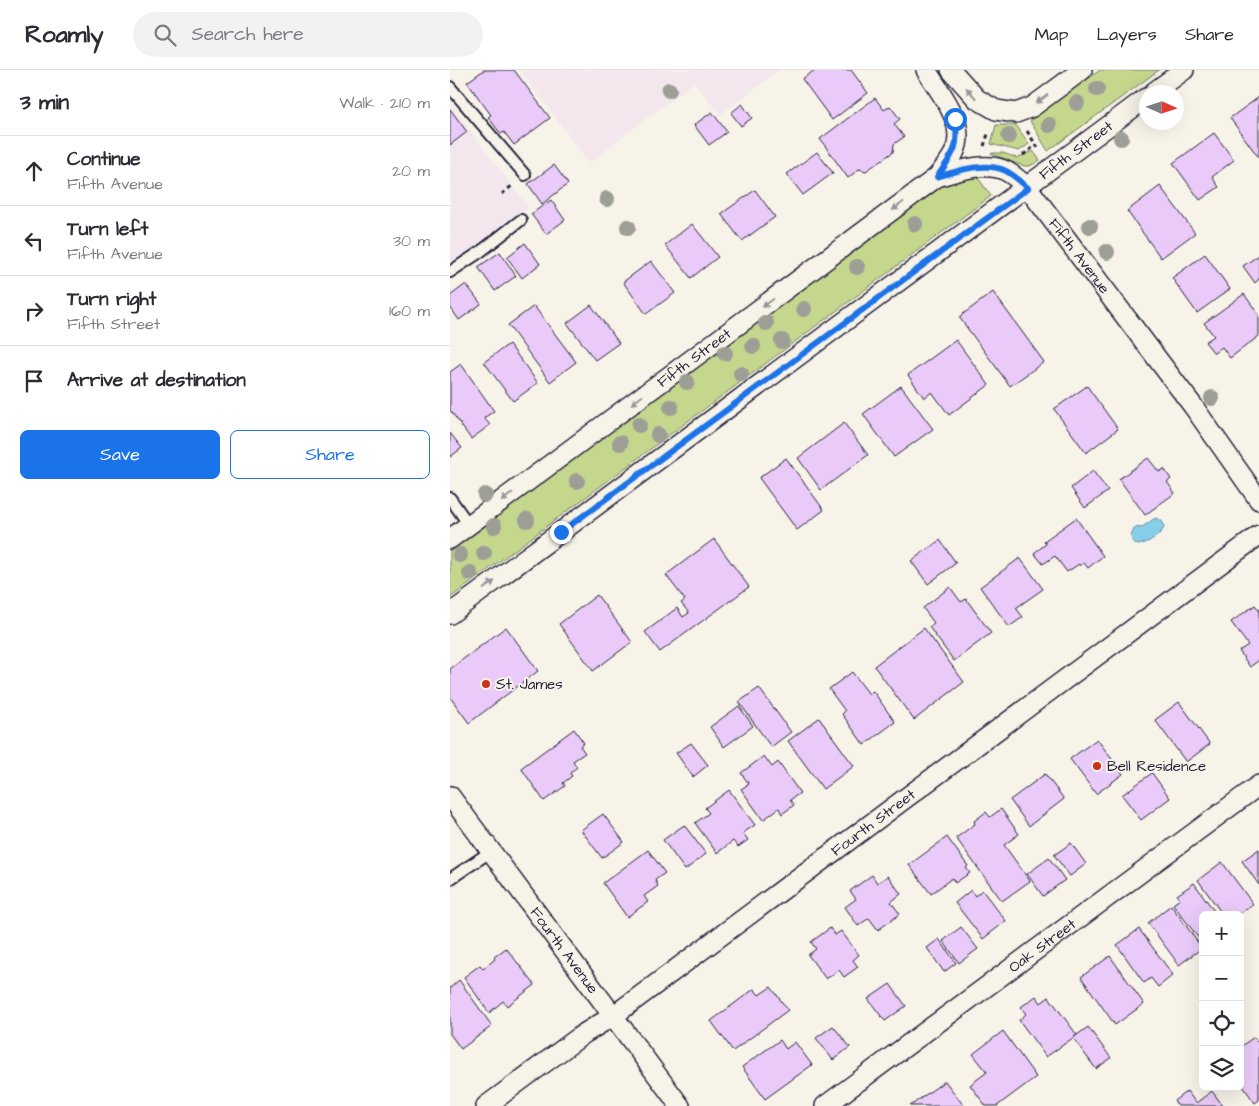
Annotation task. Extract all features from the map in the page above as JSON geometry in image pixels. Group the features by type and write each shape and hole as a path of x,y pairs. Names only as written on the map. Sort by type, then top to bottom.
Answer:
{"street":[{"path":"926,70 955,119 957,133 954,152 937,177"},
{"path":"951,70 976,99 996,110 1016,113 1032,107 1082,70"},
{"path":"1164,85 1184,70"},
{"name":"Fifth Street","path":"450,614 1028,188 1139,103"},
{"name":"Fifth Avenue","path":"937,177 966,169 994,168 1009,172 1028,188 1193,406 1259,500"},
{"name":"Fifth Street","path":"450,539 937,177"},
{"name":"Fourth Street","path":"486,1106 585,1033 613,1016 1259,535"},
{"name":"Oak Street","path":"826,1106 1259,784"},
{"name":"Fourth Avenue","path":"450,796 680,1106"}],"lane":[{"path":"450,87 525,175"},
{"path":"450,272 480,252 521,220"},
{"path":"450,498 469,525"},
{"path":"450,878 490,852"}],"path":[{"path":"984,148 991,126"},
{"path":"1024,126 1041,152"}],"shaded area":[{"path":"520,70 779,70 720,115 694,82 589,163"},
{"path":"450,104 529,208 450,269"}],"green space":[{"path":"1100,70 1159,70 1048,151 1030,121"},
{"path":"996,125 1016,125 1029,144 1019,151 991,144"},
{"path":"1033,151 1040,160 1029,166 991,154 1003,153 1017,158"},
{"path":"976,175 991,196 450,598 450,548 942,183"}],"water":[{"path":"1155,518 1162,521 1164,528 1159,534 1142,544 1138,545 1132,541 1131,536 1135,527 1141,528"}],"building":[{"path":"484,70 514,70 550,118 514,145 504,132 501,134 488,117 491,115 467,82"},
{"path":"815,70 851,70 868,93 832,120 802,79"},
{"path":"1259,97 1259,158 1230,118"},
{"path":"875,98 884,110 890,106 900,119 894,124 904,137 894,144 893,152 866,171 859,169 848,178 820,139"},
{"path":"742,104 752,118 741,126 731,113"},
{"path":"450,109 467,132 450,145"},
{"path":"712,112 727,132 709,145 694,125"},
{"path":"1214,133 1234,160 1212,177 1219,187 1200,200 1173,163"},
{"path":"817,152 833,173 803,195 787,174"},
{"path":"554,165 568,184 542,204 528,184"},
{"path":"1160,186 1195,233 1161,258 1127,211"},
{"path":"755,190 775,217 742,241 721,214"},
{"path":"551,200 565,220 546,234 531,214"},
{"path":"692,224 718,257 691,278 665,245"},
{"path":"525,243 540,264 522,278 507,257"},
{"path":"500,252 516,276 495,291 478,267"},
{"path":"1205,254 1230,289 1197,313 1172,278"},
{"path":"1259,255 1259,279 1255,283 1243,266"},
{"path":"651,261 675,293 646,314 623,282"},
{"path":"466,284 481,304 459,320 450,307 450,296"},
{"path":"993,292 1044,362 1010,386 959,317"},
{"path":"1244,294 1259,315 1259,336 1230,358 1222,347 1214,353 1205,342 1214,336 1204,323"},
{"path":"591,305 619,343 595,360 567,323"},
{"path":"534,306 576,362 550,382 508,325"},
{"path":"956,340 989,385 949,415 932,392 924,398 908,375"},
{"path":"509,344 538,383 513,401 484,362"},
{"path":"461,364 494,411 484,418 490,425 471,439 450,410 450,372"},
{"path":"901,386 933,429 894,457 863,414"},
{"path":"1087,386 1118,429 1086,453 1054,409"},
{"path":"844,423 868,455 821,490 798,458"},
{"path":"450,433 462,448 450,457"},
{"path":"786,458 824,510 797,530 759,478"},
{"path":"1148,458 1159,472 1164,469 1171,479 1167,482 1175,493 1145,515 1119,479"},
{"path":"1093,471 1108,491 1085,508 1071,488"},
{"path":"1076,518 1103,556 1088,568 1084,563 1067,572 1055,556 1043,564 1034,553 1046,544 1044,541"},
{"path":"714,539 749,587 660,652 645,632 677,608 683,617 689,613 681,603 685,600 666,575"},
{"path":"940,540 956,563 928,584 911,561"},
{"path":"1020,558 1043,589 1016,608 1023,617 1009,627 980,587"},
{"path":"950,587 961,602 966,599 991,633 954,661 929,627 934,623 923,608"},
{"path":"597,595 632,642 593,671 559,624"},
{"path":"1255,605 1259,610 1259,660 1250,667 1239,651 1248,645 1231,622"},
{"name":"St. James","path":"506,627 538,671 469,723 450,697 450,669"},
{"path":"924,628 964,682 914,720 874,666"},
{"path":"852,672 869,694 873,691 895,722 864,745 842,714 845,711 829,689"},
{"path":"759,688 791,732 771,747 739,702"},
{"path":"1179,702 1210,744 1186,762 1155,720"},
{"path":"739,706 753,726 724,747 710,727"},
{"path":"819,718 854,766 823,789 788,741"},
{"path":"574,729 584,743 580,746 585,753 573,761 577,767 570,773 572,776 563,783 565,786 544,801 521,768"},
{"name":"Bell Residence","path":"1097,739 1123,774 1096,794 1070,759"},
{"path":"691,743 708,765 693,777 676,753"},
{"path":"764,756 772,767 778,762 800,793 790,800 794,805 782,814 779,808 763,820 741,789 749,784 741,773"},
{"path":"1152,773 1170,798 1141,820 1122,795"},
{"path":"1045,774 1064,799 1029,826 1010,800"},
{"path":"729,790 755,825 743,833 748,840 738,847 733,841 717,853 695,823 709,813 705,808"},
{"path":"1001,809 1019,834 1004,845 1030,881 1002,901 956,838 975,824 974,821 986,812 990,817"},
{"path":"603,814 624,842 602,858 581,830"},
{"path":"684,825 706,854 685,870 663,840"},
{"path":"947,837 968,866 966,868 970,873 955,883 952,878 931,894 909,865"},
{"path":"1071,843 1086,864 1070,876 1054,855"},
{"path":"1259,849 1259,885 1242,861"},
{"path":"648,850 665,873 655,880 658,886 644,896 648,902 627,917 603,883"},
{"path":"1049,858 1065,880 1043,896 1027,874"},
{"path":"1222,862 1253,904 1243,911 1220,911 1198,880"},
{"path":"872,875 877,883 888,876 901,894 891,902 900,914 878,930 869,918 858,926 845,907 856,899 850,891"},
{"path":"1194,883 1214,911 1199,911 1199,939 1173,904 1180,899 1177,895"},
{"path":"971,890 975,896 982,890 1006,921 983,939 955,903"},
{"path":"1171,905 1199,944 1199,950 1179,965 1148,923"},
{"path":"961,927 978,949 959,963 943,941"},
{"path":"830,928 835,935 841,931 859,955 853,960 858,967 844,977 839,970 826,979 808,955 816,949 811,942"},
{"path":"1139,929 1173,975 1158,987 1151,978 1144,983 1117,945"},
{"path":"939,939 956,963 944,972 927,948"},
{"path":"506,948 535,985 507,1006 503,1001 489,1013 464,977 480,965 483,969"},
{"path":"1110,956 1144,1004 1115,1025 1081,977"},
{"path":"459,980 492,1026 461,1049 450,1034 450,988"},
{"path":"890,984 906,1006 885,1021 868,999"},
{"path":"771,987 788,1010 733,1051 711,1021 754,989 759,995"},
{"path":"1036,996 1041,1003 1049,997 1077,1035 1046,1057 1019,1020 1026,1014 1021,1007"},
{"path":"833,1026 850,1047 833,1060 816,1038"},
{"path":"1088,1027 1111,1058 1096,1069 1073,1038"},
{"path":"1003,1031 1036,1077 997,1106 986,1106 970,1085 987,1072 973,1054"},
{"path":"1254,1037 1259,1044 1259,1100 1255,1103 1244,1088 1244,1044"},
{"path":"780,1040 786,1049 795,1042 812,1065 765,1099 742,1067"},
{"path":"945,1081 964,1106 910,1106"},
{"path":"1187,1091 1196,1103 1212,1091 1223,1106 1178,1106 1174,1101"}],"place":[{"name":"St. James","path":"486,684"},
{"name":"Bell Residence","path":"1097,766"}],"route":[{"path":"561,532 1028,188 1009,172 994,168 966,169 937,177 956,146 955,119"}]}
